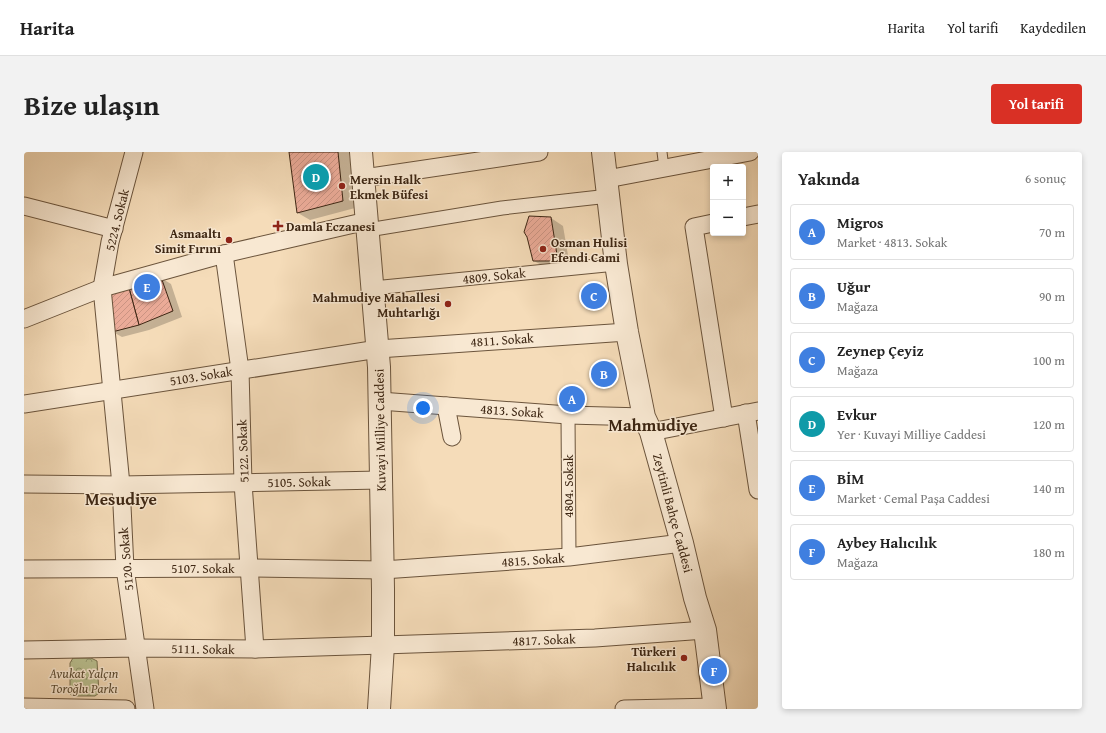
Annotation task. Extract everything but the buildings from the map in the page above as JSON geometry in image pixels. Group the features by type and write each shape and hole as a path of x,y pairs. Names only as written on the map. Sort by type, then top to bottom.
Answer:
{"street":[{"name":"5224. Sokak","path":"102,288 114,229 134,152"},
{"name":"Kuvayi Milliye Caddesi","path":"361,152 378,349 380,401 383,645 379,709"},
{"path":"364,178 457,158 539,152"},
{"name":"Zeytinli Bahçe Caddesi","path":"603,152 616,264 627,332 648,424 682,542 695,598 705,630 715,708"},
{"path":"24,319 102,288 224,254 368,225 502,208 608,187 663,160 750,152"},
{"path":"24,206 114,229"},
{"path":"746,216 758,214"},
{"path":"710,224 694,227 724,418"},
{"name":"5122. Sokak","path":"224,254 240,370 243,483 255,649"},
{"name":"4809. Sokak","path":"373,288 616,264"},
{"name":"5120. Sokak","path":"102,288 121,486 125,568 145,709"},
{"name":"4811. Sokak","path":"378,349 627,332"},
{"name":"5103. Sokak","path":"24,404 378,349"},
{"name":"4813. Sokak","path":"380,401 568,415 648,424 724,418 752,412"},
{"path":"446,406 452,437"},
{"path":"752,412 758,490"},
{"name":"4804. Sokak","path":"568,415 569,557"},
{"name":"5105. Sokak","path":"24,484 121,486 381,480"},
{"name":"4815. Sokak","path":"383,570 569,557 682,542"},
{"name":"5107. Sokak","path":"24,569 249,568 383,570"},
{"name":"4817. Sokak","path":"383,645 595,638 705,630"},
{"name":"5111. Sokak","path":"24,650 136,648 255,649 383,645"},
{"path":"24,707 126,709"},
{"path":"624,709 715,708"}],"green space":[{"name":"Avukat Yalçın Toroğlu Parkı","path":"73,658 91,658 97,661 99,693 95,696 72,696 70,694 70,663"}],"place":[{"name":"Evkur","path":"316,177"},
{"name":"Mersin Halk Ekmek Büfesi","path":"342,186"},
{"name":"Damla Eczanesi","path":"278,226"},
{"name":"Asmaaltı Simit Fırını","path":"229,240"},
{"name":"Osman Hulisi Efendi Cami","path":"543,249"},
{"name":"BİM","path":"147,287"},
{"name":"Zeynep Çeyiz","path":"594,296"},
{"name":"Mahmudiye Mahallesi Muhtarlığı","path":"448,304"},
{"name":"Uğur","path":"604,374"},
{"name":"Migros","path":"572,399"},
{"name":"Türkeri Halıcılık","path":"684,658"},
{"name":"Aybey Halıcılık","path":"714,671"}],"district":[{"name":"Mahmudiye","path":"653,424"},
{"name":"Mesudiye","path":"121,498"}]}
